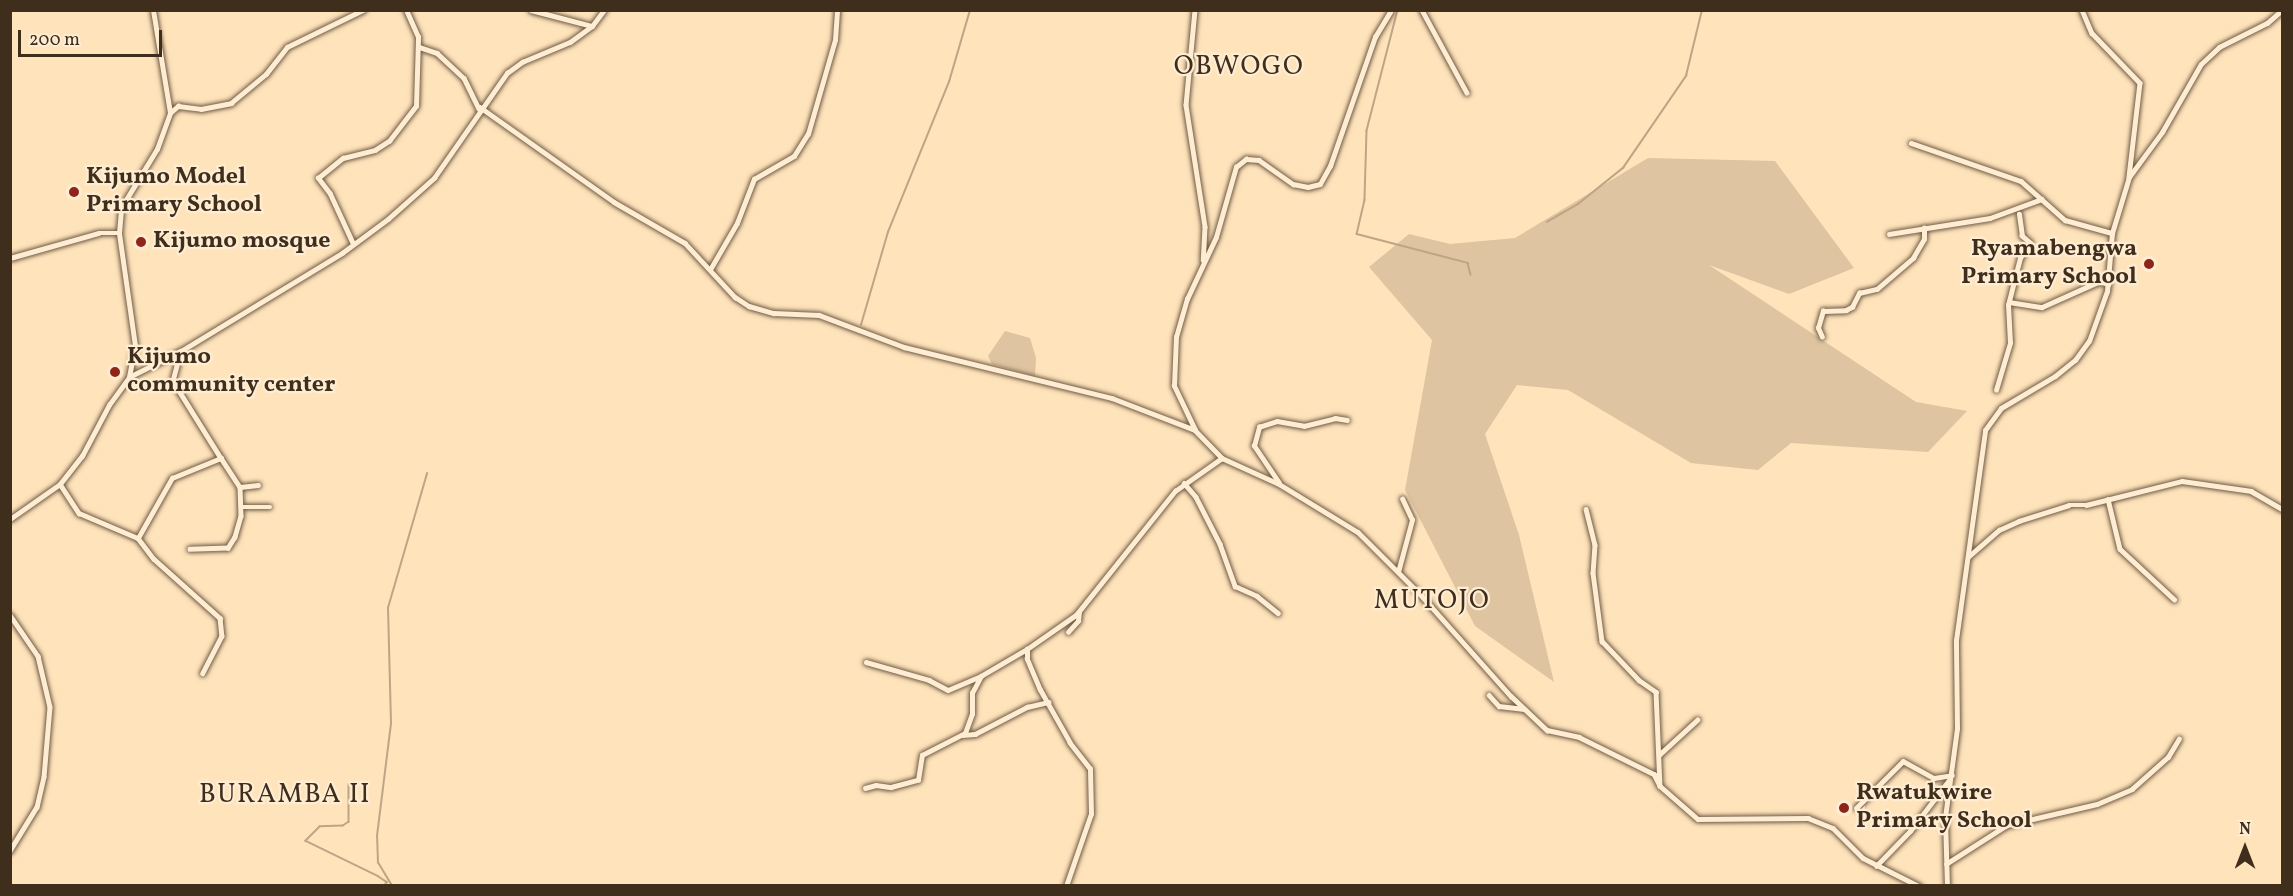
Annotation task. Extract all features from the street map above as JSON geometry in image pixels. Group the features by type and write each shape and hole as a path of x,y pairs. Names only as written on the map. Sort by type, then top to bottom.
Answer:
{"street":[{"path":"153,10 170,113"},
{"path":"10,519 60,484 82,456 109,405 129,377 135,346 119,233 121,208 157,149 170,113 178,106 201,109 231,103 266,74 287,47 363,10"},
{"path":"353,244 319,176 343,158 375,150 406,121 416,106 419,47 417,32 406,10"},
{"path":"531,10 592,26"},
{"path":"129,377 181,351 353,244 434,178 507,73 522,62 570,42 592,26 604,10"},
{"path":"711,268 737,223 754,179 794,156 808,134 835,40 837,10"},
{"path":"1195,10 1186,105 1204,219 1203,263"},
{"path":"1391,10 1375,37 1324,178 1314,186 1300,187 1285,180 1259,160 1241,161 1179,320 1174,368 1180,402 1195,430 1222,458 1279,484 1358,532 1398,572 1524,709 1547,730 1579,737 1654,774 1660,786 1698,819 1794,817 1821,823 1844,835 1857,852 1876,866 1919,885"},
{"path":"1422,10 1467,93"},
{"path":"1947,885 1945,817 1957,728 1956,640 1982,441 1989,420 2001,408 2075,360 2089,341 2108,284 2112,233 2129,177 2140,83 2092,33 2082,10"},
{"path":"2129,177 2162,132 2205,59 2282,10"},
{"path":"419,47 437,53 464,78 475,94 480,109 614,202 686,243 735,297 760,311 819,315 904,347 1112,398 1195,430"},
{"path":"1911,143 2021,181 2065,220 2112,233"},
{"path":"1889,234 1990,218 2043,200"},
{"path":"1995,390 2010,343 2009,302 2020,258 2030,243 2022,236 2019,214"},
{"path":"1822,337 1818,328 1823,311 1846,310 1852,307 1859,293 1877,290 1891,273 1913,258 1924,239 1924,228"},
{"path":"10,258 99,233 119,233"},
{"path":"2009,302 2042,307 2100,282 2108,284"},
{"path":"181,351 173,381 240,487 242,507 231,546 190,549"},
{"path":"1279,484 1254,446 1259,427 1277,421 1304,426 1335,418 1347,420"},
{"path":"138,538 172,478 221,458"},
{"path":"866,662 929,680 948,690 981,676 1027,649 1079,612 1157,509 1184,483 1222,458"},
{"path":"1968,557 2009,525 2062,506 2108,499 2191,481 2251,491 2283,509"},
{"path":"1184,483 1196,497 1220,544 1235,586 1257,596 1278,614"},
{"path":"60,484 79,513 138,538 154,559 220,618 222,636 203,673"},
{"path":"240,487 258,485"},
{"path":"1398,572 1412,520 1402,499"},
{"path":"2108,499 2120,549 2174,599"},
{"path":"242,507 270,507"},
{"path":"1586,509 1595,545 1593,573 1602,641 1639,680 1656,692 1660,786"},
{"path":"1068,632 1078,621 1079,612"},
{"path":"10,615 38,656 50,707 44,777 37,807 10,851"},
{"path":"1027,649 1030,669 1070,743 1087,762 1092,778 1089,824 1066,885"},
{"path":"962,735 972,714 972,693 981,676"},
{"path":"1490,695 1498,706 1524,709"},
{"path":"865,788 913,783 918,780 921,755 962,735 975,734 1037,703 1048,702"},
{"path":"1659,755 1697,720"},
{"path":"1946,864 1999,829 2097,804 2132,789 2168,757 2179,739"},
{"path":"1856,808 1903,761 1934,778 1952,775"},
{"path":"1876,866 1938,798 1952,775"}],"shaded area":[{"path":"1648,158 1775,161 1854,268 1789,294 1709,265 1916,402 1967,411 1928,452 1791,443 1758,470 1691,463 1568,390 1517,385 1485,434 1519,535 1554,682 1475,626 1405,490 1432,340 1369,267 1409,234 1450,244 1515,238"},
{"path":"1005,331 1030,338 1036,358 1035,376 992,364 988,356"}],"waterway":[{"path":"861,325 888,232 949,82 970,10"},
{"path":"1398,10 1367,131 1365,200 1357,234 1468,263 1471,275"},
{"path":"1547,222 1578,204 1623,168 1686,76 1702,10"},
{"path":"392,886 378,863 377,836 391,723 388,608 427,474"},
{"path":"349,784 349,822 343,826 320,827 306,841 378,876 387,882 385,886"}],"place":[{"name":"Kijumo Model Primary School","path":"74,192"},
{"name":"Kijumo mosque","path":"141,242"},
{"name":"Ryamabengwa Primary School","path":"2149,264"},
{"name":"Kijumo community center","path":"115,372"},
{"name":"Rwatukwire Primary School","path":"1844,808"}],"district":[{"name":"OBWOGO","path":"1239,68"},
{"name":"MUTOJO","path":"1432,602"},
{"name":"BURAMBA II","path":"285,796"}]}
